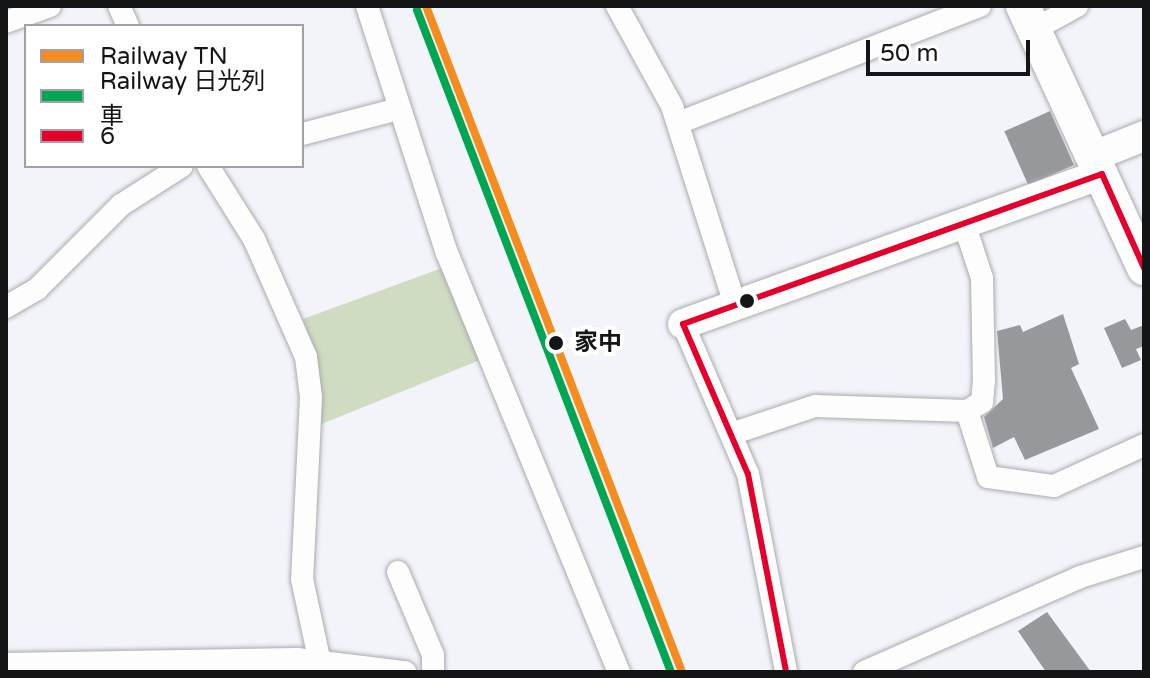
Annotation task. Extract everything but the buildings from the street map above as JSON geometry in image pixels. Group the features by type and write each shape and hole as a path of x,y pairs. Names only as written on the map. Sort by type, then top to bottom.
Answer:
{"main road":[{"path":"1029,18 1140,251"},
{"path":"683,324 964,223 1098,165 1144,136"}],"street":[{"path":"6,22 50,6"},
{"path":"367,6 447,253 619,672"},
{"path":"617,6 678,123 735,305"},
{"path":"678,123 980,6"},
{"path":"1029,18 1077,6"},
{"path":"304,133 398,109"},
{"path":"6,307 37,289 121,205 179,168"},
{"path":"209,168 254,239 306,357 311,397 302,579 321,666"},
{"path":"731,434 815,406 967,411 982,402 982,278 964,223"},
{"path":"683,324 748,474 786,672"},
{"path":"967,411 988,477 1054,486 1144,445"},
{"path":"864,672 1080,577 1144,557"},
{"path":"398,572 433,655 433,672"},
{"path":"6,664 321,666 405,672"}],"green space":[{"path":"442,268 480,360 319,425 321,389 303,319"}],"rail line":[{"name":"TN","path":"426,6 682,672"},
{"name":"日光列車","path":"417,10 671,672"}],"transit line":[{"name":"6","path":"1102,174 1144,268"},
{"name":"6","path":"683,324 1102,174"},
{"name":"6","path":"683,324 748,474 786,672"}],"place":[{"name":"家中","path":"556,343"}]}
